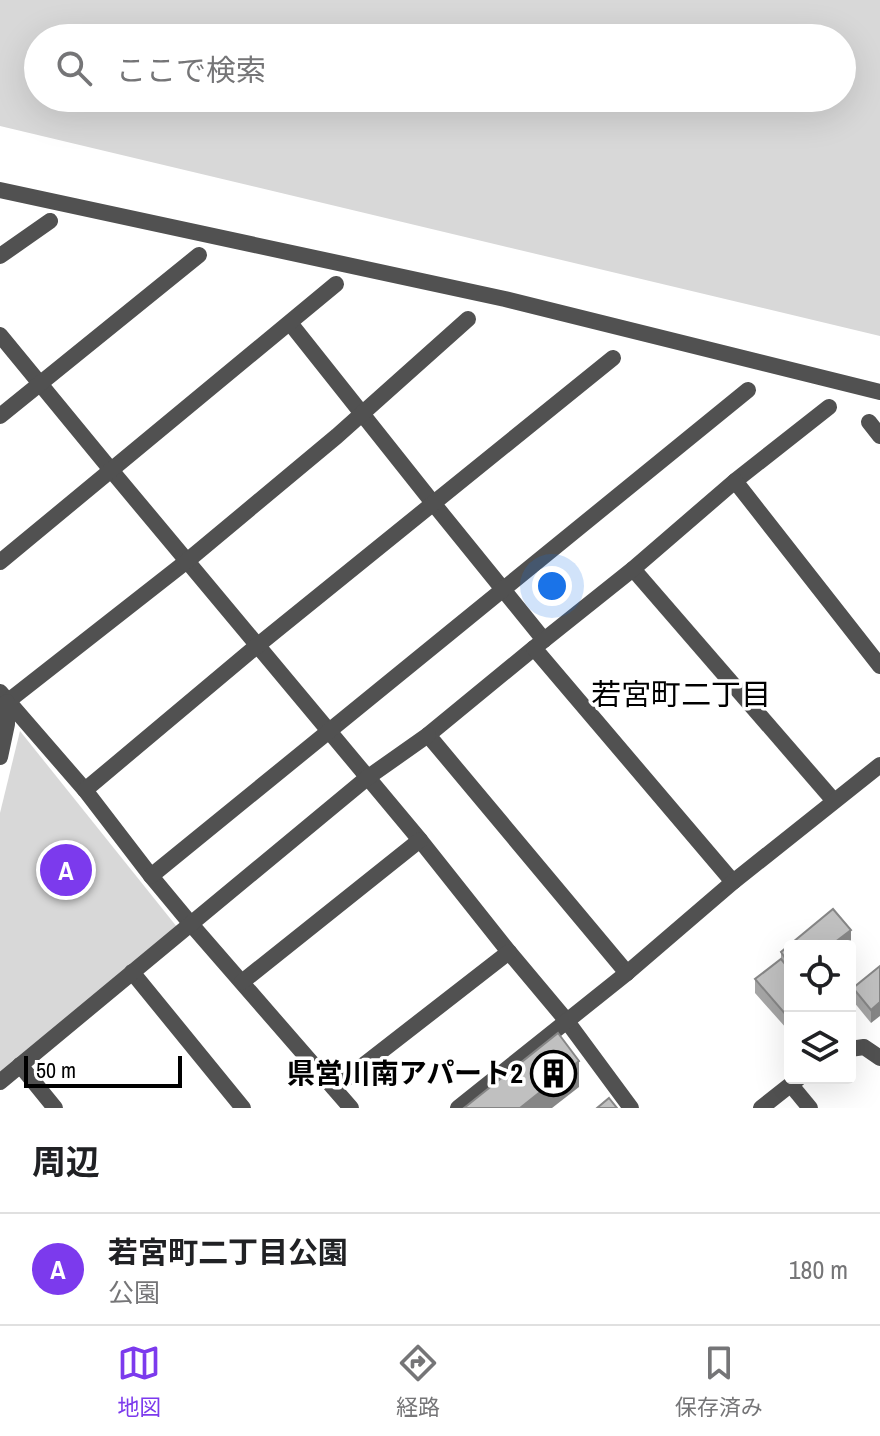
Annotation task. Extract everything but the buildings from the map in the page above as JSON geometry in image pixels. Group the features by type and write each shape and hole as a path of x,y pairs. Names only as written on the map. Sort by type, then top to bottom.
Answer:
{"street":[{"path":"0,190 505,299 880,392"},
{"path":"0,256 50,221"},
{"path":"0,416 199,255"},
{"path":"0,562 336,284"},
{"path":"2,700 187,561 362,414 468,319"},
{"path":"290,323 503,591 539,644 733,882"},
{"path":"0,335 420,840 566,1020 631,1108"},
{"path":"85,790 258,645 613,358"},
{"path":"151,876 748,390"},
{"path":"0,1082 367,778 428,735 829,407"},
{"path":"869,422 880,436"},
{"path":"735,481 880,666"},
{"path":"633,569 834,801"},
{"path":"0,757 7,724 2,700"},
{"path":"2,700 85,790 190,923 351,1108"},
{"path":"428,735 627,973"},
{"path":"458,1108 627,973 733,882 878,769"},
{"path":"242,982 420,840"},
{"path":"334,1088 509,952"},
{"path":"132,972 243,1108"},
{"path":"856,1048 864,1047 880,1058"},
{"path":"20,1065 55,1108"},
{"path":"761,1108 792,1084"},
{"path":"796,1084 810,1108"}],"shaded area":[{"path":"0,0 880,0 880,336 0,126"},
{"path":"20,731 177,927 0,1074 0,813"}],"place":[{"name":"若宮町二丁目公園","path":"66,870"},
{"name":"県営川南アパート2","path":"554,1073"}],"district":[{"name":"若宮町二丁目","path":"681,694"}]}
